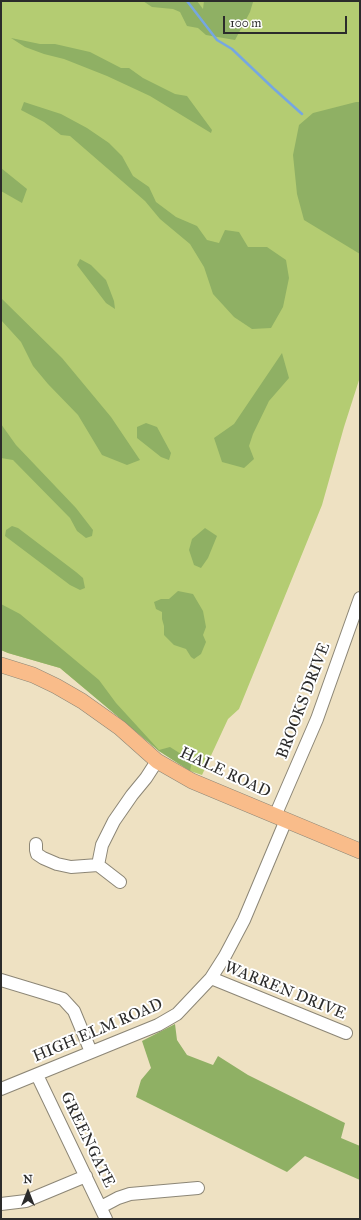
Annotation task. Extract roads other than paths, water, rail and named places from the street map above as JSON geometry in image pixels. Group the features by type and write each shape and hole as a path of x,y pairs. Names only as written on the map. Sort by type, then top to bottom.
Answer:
{"main road":[{"name":"HALE ROAD","path":"1,667 33,675 82,701 120,728 158,761 192,781 360,851"}],"street":[{"name":"BROOKS DRIVE","path":"280,818 360,598"},
{"path":"98,865 102,845 114,821 158,761"},
{"name":"HIGH ELM ROAD","path":"1,1089 158,1025 177,1014 211,978 225,956 244,920 280,818"},
{"path":"36,844 37,854 43,858 57,864 71,867 98,865 120,882"},
{"name":"WARREN DRIVE","path":"211,978 346,1033"},
{"path":"1,980 63,999 74,1011 91,1052"},
{"name":"GREENGATE","path":"37,1075 106,1219"},
{"path":"1,1204 26,1201 86,1176"},
{"path":"101,1207 118,1198 130,1194 198,1188"}],"waterway":[{"path":"187,1 217,40 232,49 302,114"}]}
